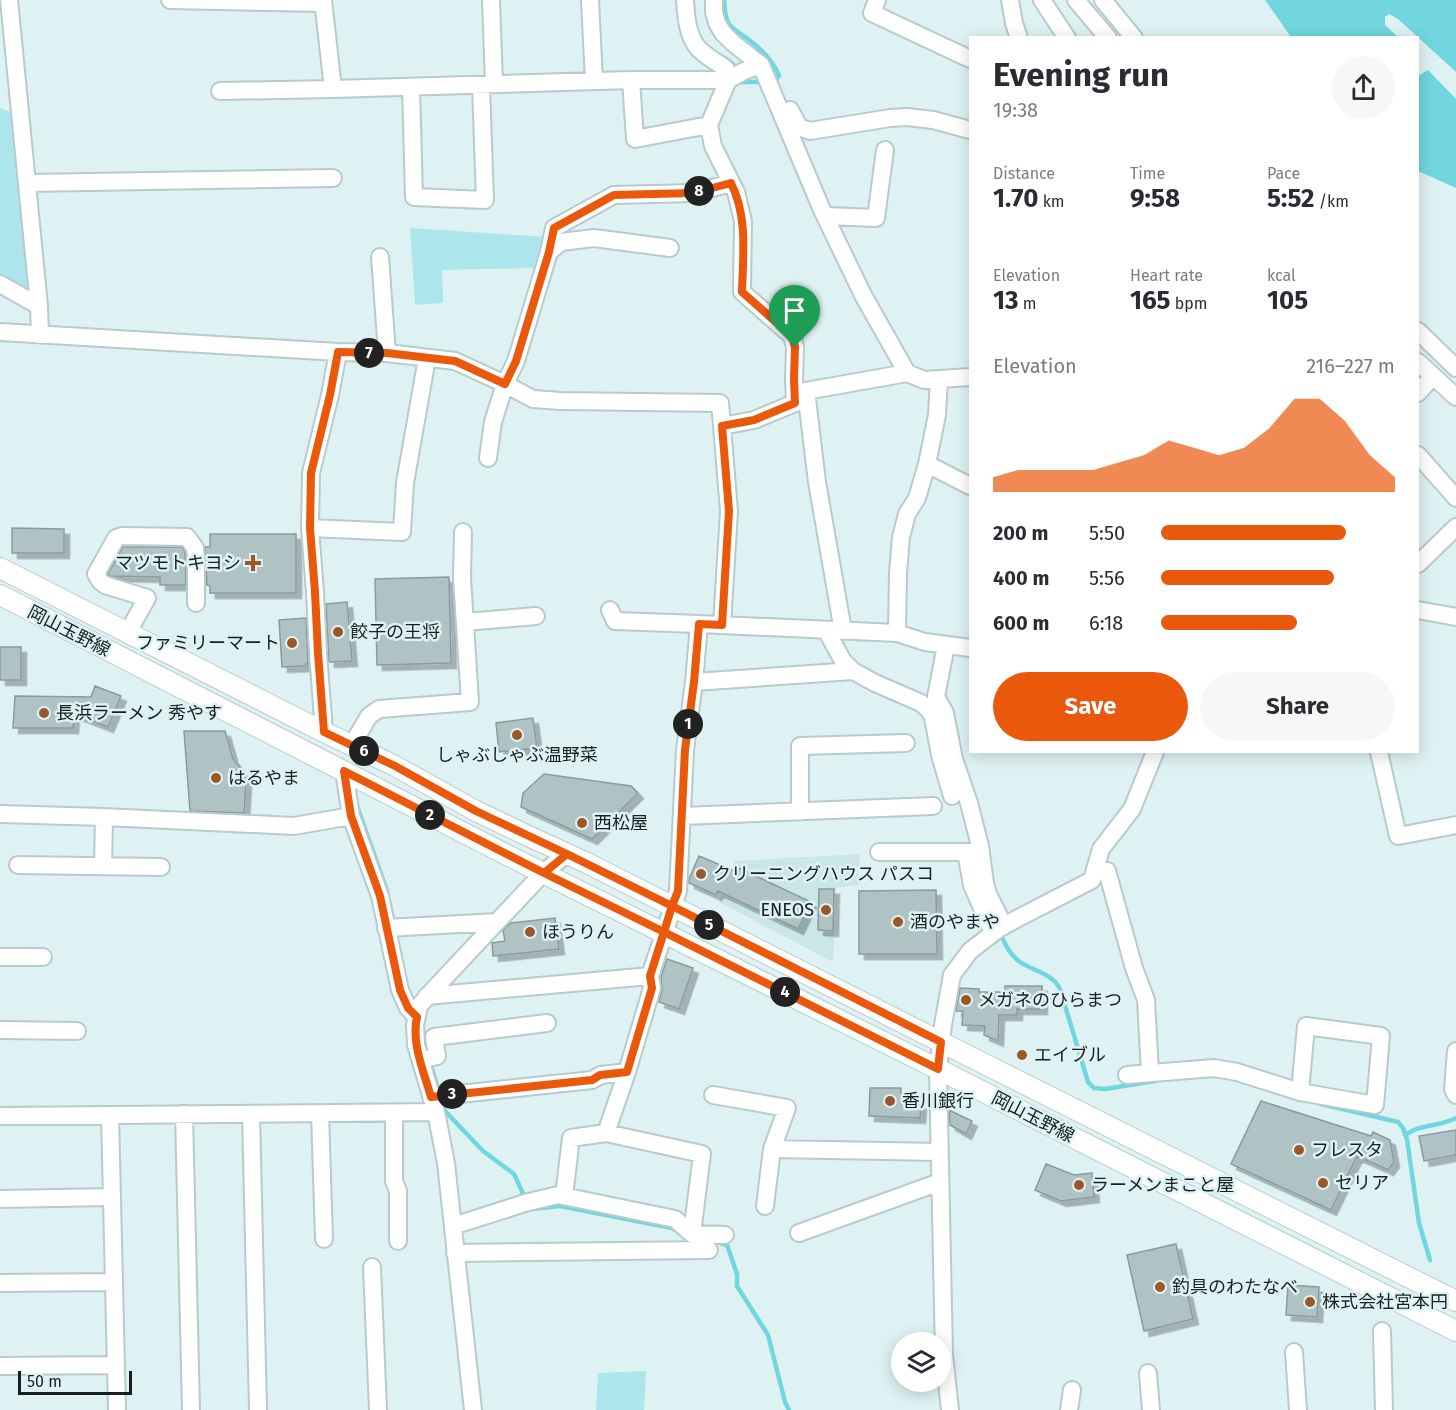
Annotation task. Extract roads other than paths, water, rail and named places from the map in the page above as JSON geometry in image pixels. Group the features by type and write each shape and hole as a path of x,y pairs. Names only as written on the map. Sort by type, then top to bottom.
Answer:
{"main road":[{"name":"岡山玉野線","path":"0,568 395,766 476,811 672,906 1456,1301"},
{"name":"岡山玉野線","path":"0,595 544,873 1456,1331"}],"street":[{"path":"9,0 40,335"},
{"path":"170,0 323,1 333,89"},
{"path":"411,87 414,197 485,200 491,0"},
{"path":"591,0 594,81"},
{"path":"685,0 691,35 698,48 726,69 729,80 709,125 713,146 736,192 743,221 742,292 792,336 795,347 794,379 801,397 817,482 834,631 843,661 853,672 921,703 929,710 933,717 940,755 950,765 969,803 973,852 985,883 998,929"},
{"path":"714,0 717,23 723,33 761,64 826,216 863,295 907,372 924,380 969,378"},
{"path":"877,0 872,13 969,58"},
{"path":"1010,0 1018,36"},
{"path":"1042,0 1066,36"},
{"path":"1076,0 1106,36"},
{"path":"1103,0 1132,36"},
{"path":"220,91 632,80 729,80 761,64"},
{"path":"632,80 635,139 709,125"},
{"path":"774,95 780,97 799,127 810,131 907,117 933,120 969,130"},
{"path":"826,216 876,218 885,150"},
{"path":"27,183 333,178"},
{"path":"488,458 493,422 505,384 516,361 554,228 614,195 693,193 731,183"},
{"path":"549,252 561,242 594,238 670,248"},
{"path":"380,257 387,353"},
{"path":"0,284 39,306"},
{"path":"0,332 387,353 455,361 533,399 720,403 729,511 722,625"},
{"path":"1419,333 1456,368"},
{"path":"324,732 310,528 311,473 338,352"},
{"path":"310,528 402,532 405,483 427,358"},
{"path":"1419,363 1456,397"},
{"path":"722,426 754,420 801,397 907,372"},
{"path":"1419,392 1432,377"},
{"path":"897,633 901,537 907,514 917,498 927,464 937,414 939,379"},
{"path":"1419,456 1456,498"},
{"path":"927,464 969,485"},
{"path":"1419,563 1456,527"},
{"path":"352,745 369,716 379,709 470,702 462,578 463,532"},
{"path":"128,632 147,598 105,585 96,574 116,538 122,536 187,537 195,548 196,603"},
{"path":"1419,609 1456,617"},
{"path":"610,610 615,621 897,633 925,642 969,648"},
{"path":"465,622 536,616"},
{"path":"606,1133 652,988 650,976 678,891 685,750 699,624"},
{"path":"946,645 936,697 945,713 954,759 950,765 952,796"},
{"path":"694,682 853,672"},
{"path":"800,812 800,746 906,743"},
{"path":"950,1410 944,1355 938,1069 952,975 970,951 998,929 1092,880 1101,849 1132,809 1155,753"},
{"path":"1379,753 1398,836 1456,825"},
{"path":"344,771 351,816 392,928 400,990 408,1008 417,1017"},
{"path":"682,816 933,806"},
{"path":"0,814 104,822 294,826 351,816"},
{"path":"103,866 104,822"},
{"path":"879,852 973,852"},
{"path":"473,1410 446,1163 436,1102 426,1058 416,1045 415,1025 419,1006 427,996 544,873 567,854"},
{"path":"18,865 161,867"},
{"path":"1095,869 1107,871 1134,968 1146,1000 1149,1073"},
{"path":"392,928 497,922"},
{"path":"0,957 43,957"},
{"path":"427,996 650,976"},
{"path":"426,1058 437,1056 434,1037 547,1023"},
{"path":"1127,1075 1214,1068 1237,1072 1300,1092 1375,1105 1381,1036 1306,1026 1300,1092"},
{"path":"0,1030 77,1031"},
{"path":"1456,1051 1453,1089 1456,1095"},
{"path":"0,1116 394,1113 436,1102 592,1080 600,1075 627,1072"},
{"path":"713,1095 787,1108 772,1149 765,1206"},
{"path":"320,1113 324,1239"},
{"path":"394,1113 394,1181 398,1191 398,1241"},
{"path":"184,1114 192,1410"},
{"path":"251,1114 258,1410"},
{"path":"110,1115 117,1410"},
{"path":"564,1196 571,1138 606,1133 702,1154 692,1234"},
{"path":"772,1149 940,1152"},
{"path":"799,1233 940,1182"},
{"path":"453,1226 558,1195 675,1219 692,1234 725,1235"},
{"path":"0,1199 112,1197"},
{"path":"455,1253 709,1250"},
{"path":"372,1267 378,1410"},
{"path":"0,1283 114,1281"},
{"path":"1382,1331 1384,1410"},
{"path":"1294,1352 1298,1410"},
{"path":"0,1366 116,1365"},
{"path":"1148,1373 1151,1410"},
{"path":"1069,1410 1072,1390"}],"waterway":[{"path":"724,0 727,21 766,55 779,75 776,80"},
{"path":"725,58 736,68"},
{"path":"737,82 759,82"},
{"path":"782,316 797,331"},
{"path":"357,806 387,891"},
{"path":"389,902 394,923"},
{"path":"1000,933 1016,959 1057,984 1088,1082 1094,1088 1105,1089 1155,1081"},
{"path":"423,1032 445,1111 483,1151 514,1174 526,1200"},
{"path":"1321,1104 1398,1122 1403,1128 1407,1139 1419,1223 1430,1260"},
{"path":"1405,1135 1411,1131 1456,1118"},
{"path":"532,1209 560,1206 672,1228 679,1232"},
{"path":"717,1242 727,1245 737,1274 737,1286 768,1335 789,1410"}],"place":[{"name":"マツモトキヨシ","path":"253,563"},
{"name":"餃子の王将","path":"338,632"},
{"name":"ファミリーマート","path":"292,643"},
{"name":"長浜ラーメン 秀やす","path":"44,713"},
{"name":"しゃぶしゃぶ温野菜","path":"517,735"},
{"name":"はるやま","path":"216,778"},
{"name":"西松屋","path":"582,823"},
{"name":"クリーニングハウス パスコ","path":"701,874"},
{"name":"ENEOS","path":"826,910"},
{"name":"酒のやまや","path":"898,922"},
{"name":"ほうりん","path":"530,932"},
{"name":"メガネのひらまつ","path":"966,1000"},
{"name":"エイブル","path":"1022,1055"},
{"name":"香川銀行","path":"890,1101"},
{"name":"フレスタ","path":"1299,1150"},
{"name":"セリア","path":"1323,1183"},
{"name":"ラーメンまこと屋","path":"1079,1185"},
{"name":"釣具のわたなべ","path":"1160,1287"},
{"name":"株式会社宮本円","path":"1310,1302"}]}
